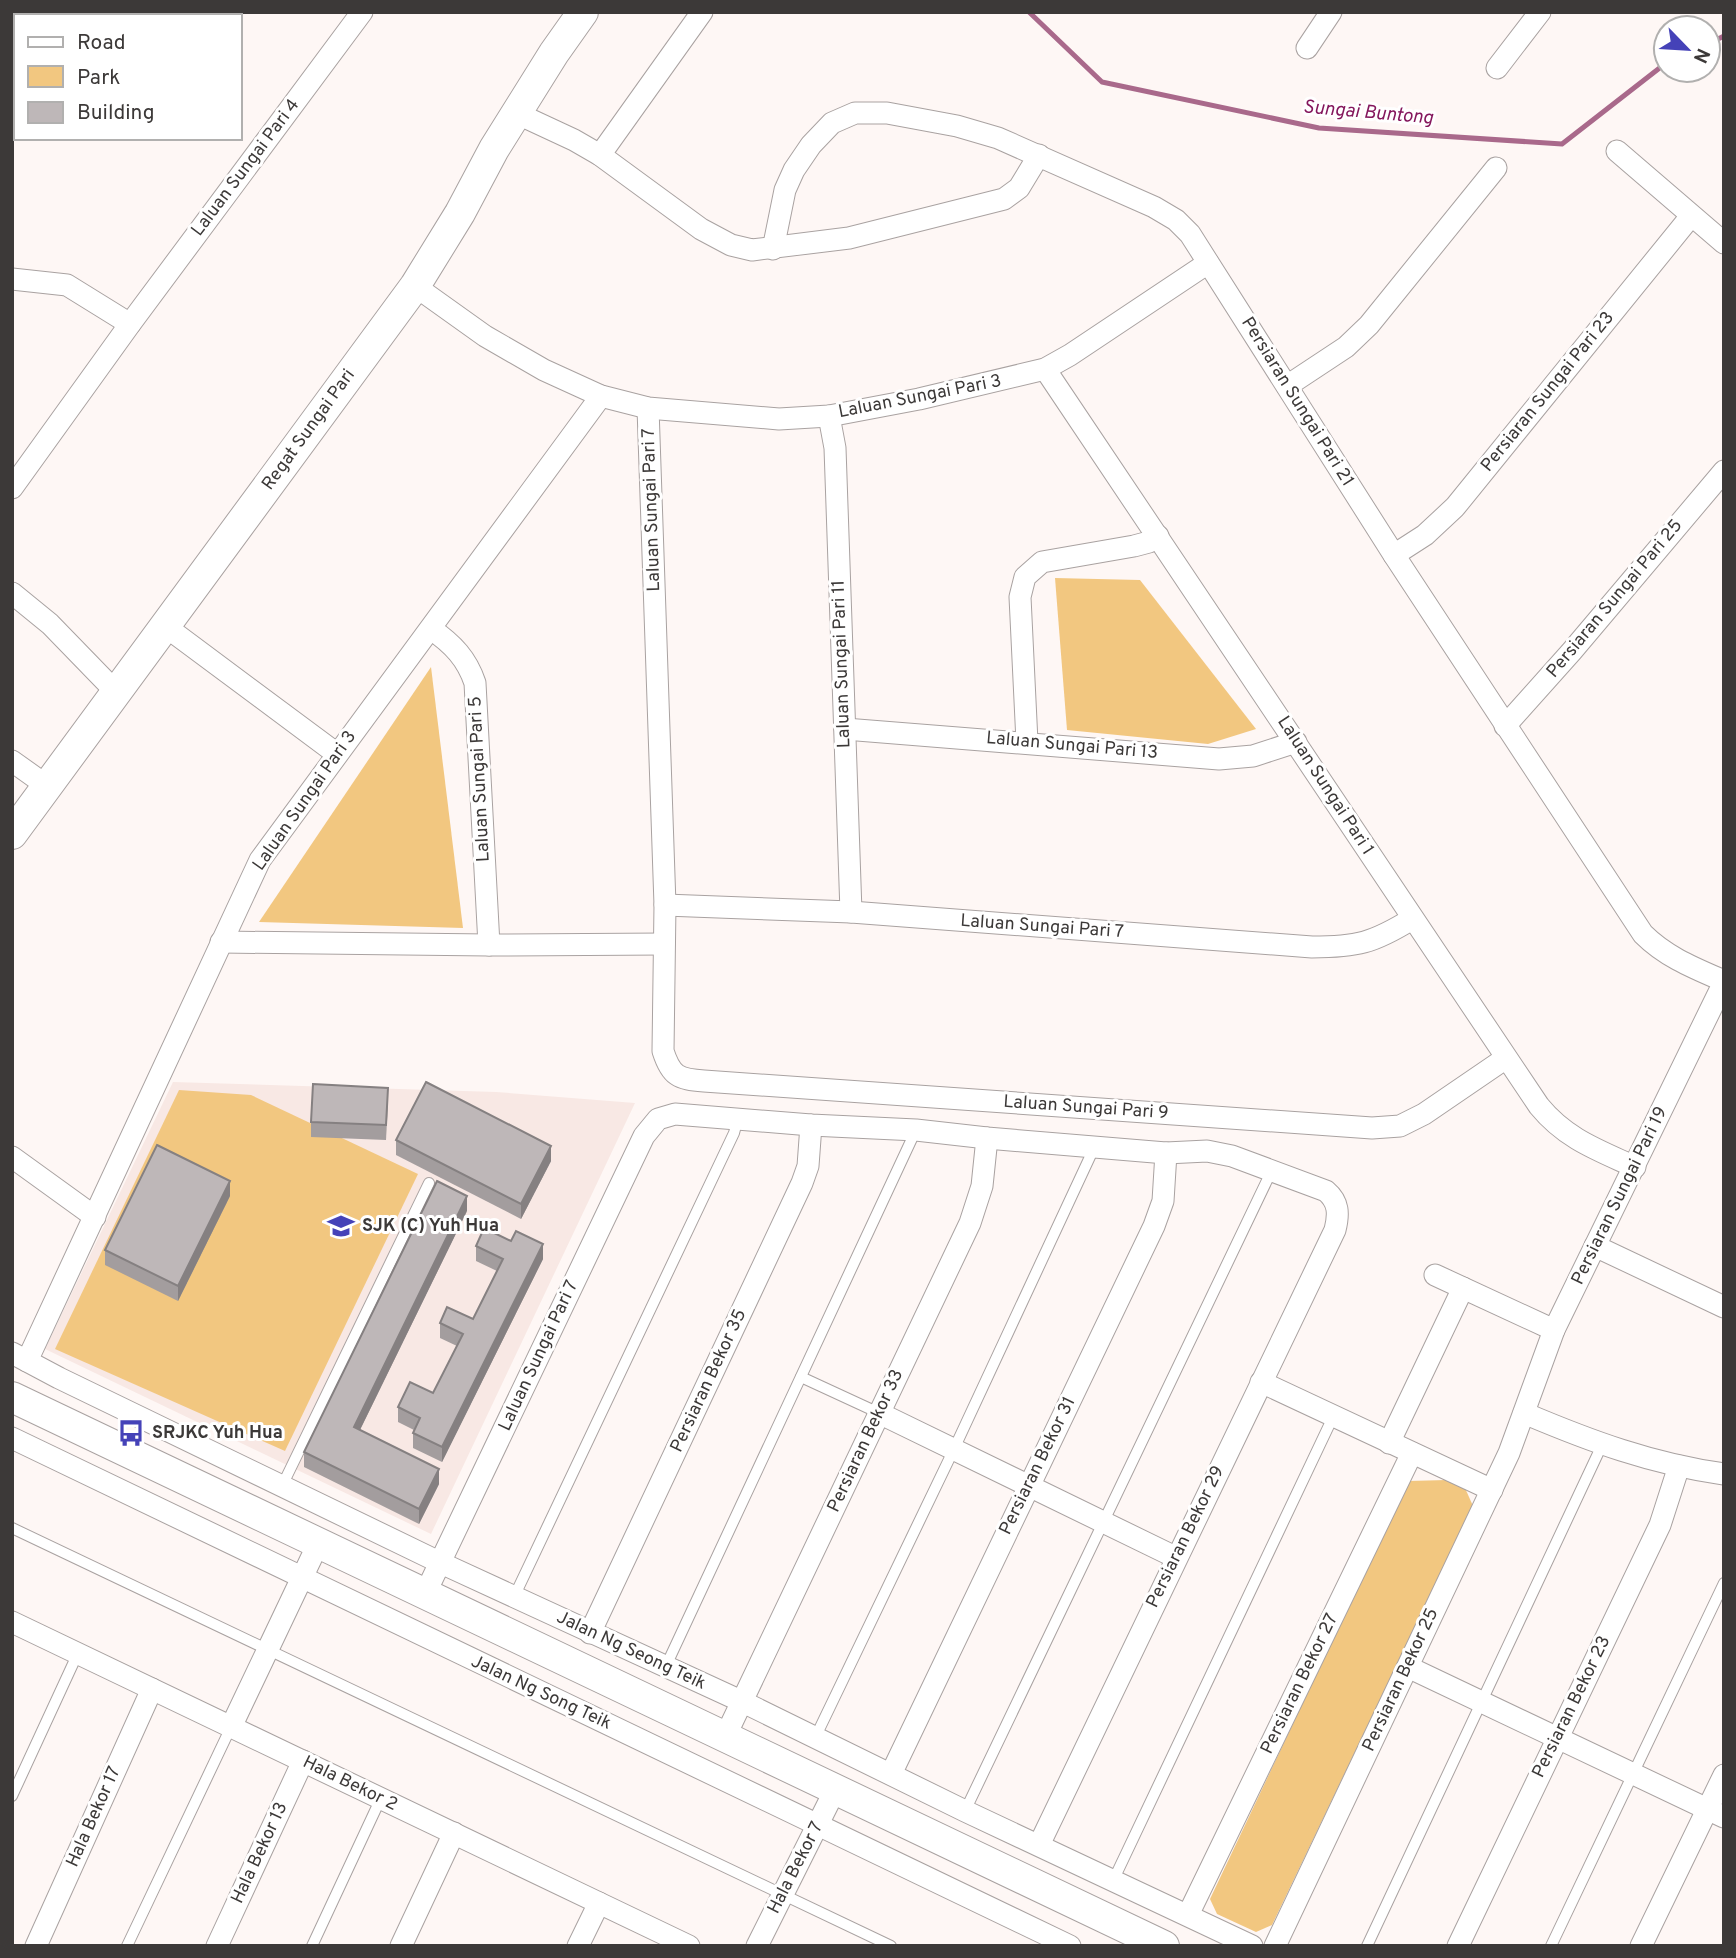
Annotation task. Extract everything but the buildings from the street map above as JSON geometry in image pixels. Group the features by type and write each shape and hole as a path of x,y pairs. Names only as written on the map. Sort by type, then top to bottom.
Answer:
{"main road":[{"name":"Regat Sungai Pari","path":"12,834 415,286 516,113 583,12"},
{"name":"Jalan Ng Seong Teik","path":"12,1397 1164,1946"}],"street":[{"name":"Laluan Sungai Pari 4","path":"12,488 362,12"},
{"path":"600,155 702,12"},
{"path":"1307,48 1331,12"},
{"path":"1497,68 1540,12"},
{"path":"516,113 575,140 600,155 701,229 731,245 762,250 849,238 1004,199 1019,188 1039,155"},
{"name":"Persiaran Sungai Pari 21","path":"762,250 794,170 811,145 832,123 855,113 887,113 998,138 1154,207 1176,220 1190,234 1394,555 1643,934 1676,960 1724,982"},
{"path":"1617,151 1724,243"},
{"path":"1287,386 1346,347 1368,325 1496,168"},
{"name":"Persiaran Sungai Pari 23","path":"1394,555 1425,535 1455,507 1691,216"},
{"name":"Laluan Sungai Pari 3","path":"415,286 485,336 544,370 601,396 648,408 779,419 829,416 919,400 1045,369 1208,263"},
{"path":"12,279 67,285 130,324"},
{"name":"Laluan Sungai Pari 1","path":"1045,369 1412,919 1553,1124 1573,1138 1635,1167"},
{"name":"Laluan Sungai Pari 3","path":"20,1357 95,1217 260,860 601,396"},
{"name":"Laluan Sungai Pari 7","path":"648,408 665,905 663,1051"},
{"name":"Laluan Sungai Pari 11","path":"829,416 835,447 851,912"},
{"name":"Persiaran Sungai Pari 25","path":"1505,726 1724,471"},
{"path":"1027,742 1020,597 1025,577 1042,562 1134,546 1158,536"},
{"path":"12,593 50,624 116,692"},
{"path":"165,626 337,754"},
{"name":"Laluan Sungai Pari 5","path":"431,629 459,651 475,683 489,945"},
{"name":"Laluan Sungai Pari 13","path":"845,729 1219,758 1252,757 1296,742"},
{"path":"12,761 47,786"},
{"name":"Laluan Sungai Pari 7","path":"665,905 851,912 1312,947 1349,947 1378,938 1412,919"},
{"path":"221,942 664,944"},
{"name":"Persiaran Sungai Pari 19","path":"1524,1413 1555,1330 1724,982"},
{"name":"Laluan Sungai Pari 9","path":"663,1051 667,1065 675,1075 687,1079 1372,1128 1400,1126 1424,1114 1506,1058"},
{"name":"Laluan Sungai Pari 7","path":"425,1594 644,1136 658,1119 675,1114 738,1118"},
{"path":"738,1118 916,1130 1166,1153 1207,1151 1232,1156 1272,1170"},
{"name":"Persiaran Bekor 35","path":"590,1633 802,1183 808,1167 811,1125"},
{"name":"Persiaran Bekor 33","path":"725,1737 970,1223 982,1186 987,1138"},
{"name":"Persiaran Bekor 31","path":"891,1774 1154,1226 1163,1201 1166,1153"},
{"path":"12,1157 95,1217"},
{"name":"Persiaran Bekor 29","path":"1039,1845 1175,1557 1335,1230 1338,1217 1334,1198 1326,1191 1272,1170"},
{"path":"1595,1246 1724,1307"},
{"path":"1435,1275 1555,1330"},
{"path":"1389,1443 1463,1288"},
{"name":"Jalan Ng Seong Teik","path":"20,1357 441,1563 743,1702 965,1811 1252,1946"},
{"path":"1261,1382 1492,1490"},
{"path":"879,1413 1175,1557"},
{"path":"1524,1413 1602,1446 1679,1466 1724,1474"},
{"name":"Persiaran Bekor 25","path":"1275,1946 1492,1490 1524,1413"},
{"name":"Jalan Ng Song Teik","path":"12,1438 1070,1946"},
{"name":"Persiaran Bekor 27","path":"1188,1915 1412,1453"},
{"name":"Persiaran Bekor 23","path":"1458,1946 1660,1525 1679,1466"},
{"path":"231,1727 318,1544"},
{"name":"Hala Bekor 2","path":"12,1622 454,1833 677,1943"},
{"path":"1408,1667 1715,1814"},
{"name":"Hala Bekor 17","path":"36,1946 152,1689"},
{"name":"Hala Bekor 13","path":"217,1946 303,1761"},
{"path":"1642,1946 1715,1814 1724,1774"},
{"name":"Hala Bekor 7","path":"757,1946 835,1790"},
{"path":"401,1946 454,1833"},
{"path":"578,1946 598,1903"}],"lane":[{"path":"514,1597 728,1146 738,1118"},
{"path":"665,1668 916,1130"},
{"path":"815,1738 1095,1146"},
{"path":"965,1811 1272,1170"},
{"path":"282,1486 429,1183"},
{"path":"800,1377 879,1413"},
{"path":"1113,1881 1333,1417"},
{"path":"1367,1946 1602,1446"},
{"path":"12,1528 891,1946"},
{"path":"1551,1946 1724,1583"},
{"path":"12,1796 78,1653"},
{"path":"127,1946 231,1727"},
{"path":"312,1946 381,1798"}],"shaded area":[{"name":"SJK (C) Yuh Hua","path":"173,1082 496,1092 635,1103 431,1534 45,1349"}],"green space":[{"path":"1055,578 1140,580 1256,729 1208,744 1067,730"},
{"path":"431,667 463,928 259,922"},
{"path":"179,1090 251,1095 418,1174 285,1451 55,1349"},
{"path":"1447,1480 1465,1488 1473,1506 1272,1925 1256,1932 1217,1914 1210,1899 1408,1481"}],"waterway":[{"name":"Sungai Buntong","path":"1029,12 1102,82 1319,128 1562,144 1652,74"}],"place":[{"name":"SJK (C) Yuh Hua","path":"341,1226"},
{"name":"SRJKC Yuh Hua","path":"131,1433"}]}
